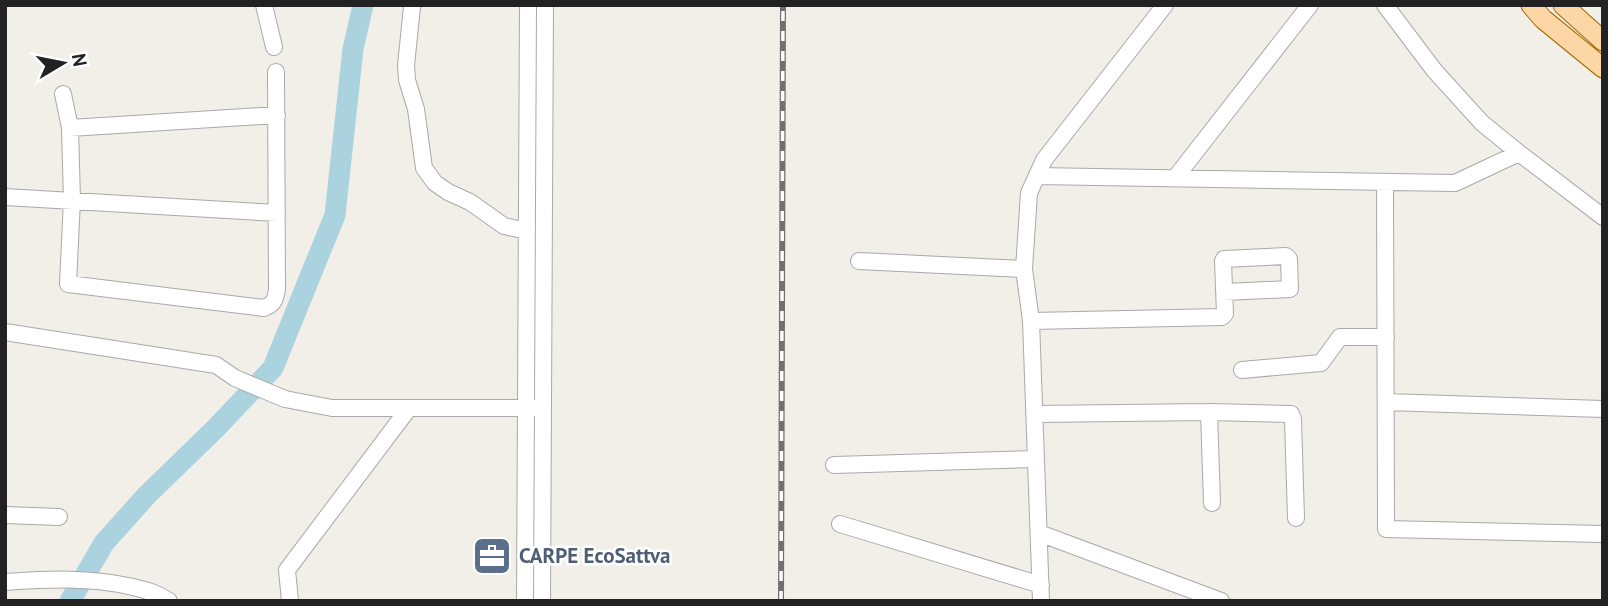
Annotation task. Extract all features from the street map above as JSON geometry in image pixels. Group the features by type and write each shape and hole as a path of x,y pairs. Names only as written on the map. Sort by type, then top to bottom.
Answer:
{"main road":[{"path":"1531,5 1542,19 1603,68"},
{"path":"1563,5 1603,41"}],"street":[{"path":"264,5 274,47"},
{"path":"528,5 527,231 541,601"},
{"path":"525,601 534,408 545,5"},
{"path":"840,524 1041,593 1031,321 1024,269 1029,193 1044,160 1165,5"},
{"path":"1175,178 1310,5"},
{"path":"1385,5 1434,70 1482,123 1603,217"},
{"path":"412,6 407,80 416,109 424,168 435,183 448,192 470,202 504,226 527,231"},
{"path":"63,93 70,128 72,200 68,284 264,308 274,301 277,290 276,72"},
{"path":"70,128 277,115"},
{"path":"1037,176 1455,183 1518,153"},
{"path":"1385,182 1386,529 1603,534"},
{"path":"5,197 277,213"},
{"path":"859,261 1024,269"},
{"path":"1031,321 1224,317 1224,292"},
{"path":"5,331 216,365 235,377 285,399 332,408 534,408"},
{"path":"1242,370 1321,363 1340,337 1386,337"},
{"path":"1386,402 1603,410"},
{"path":"290,601 287,570 409,408"},
{"path":"1209,412 1212,503"},
{"path":"1034,414 1291,414 1296,519"},
{"path":"834,465 1036,459"},
{"path":"5,515 59,517"},
{"path":"1039,533 1221,601"},
{"path":"5,582 59,578 113,583 158,593 169,601"}],"waterway":[{"path":"70,601 104,543 146,496 273,368 335,215 353,49 363,5"}],"railway":[{"path":"781,601 783,5"}],"place":[{"name":"CARPE EcoSattva","path":"492,556"}]}
